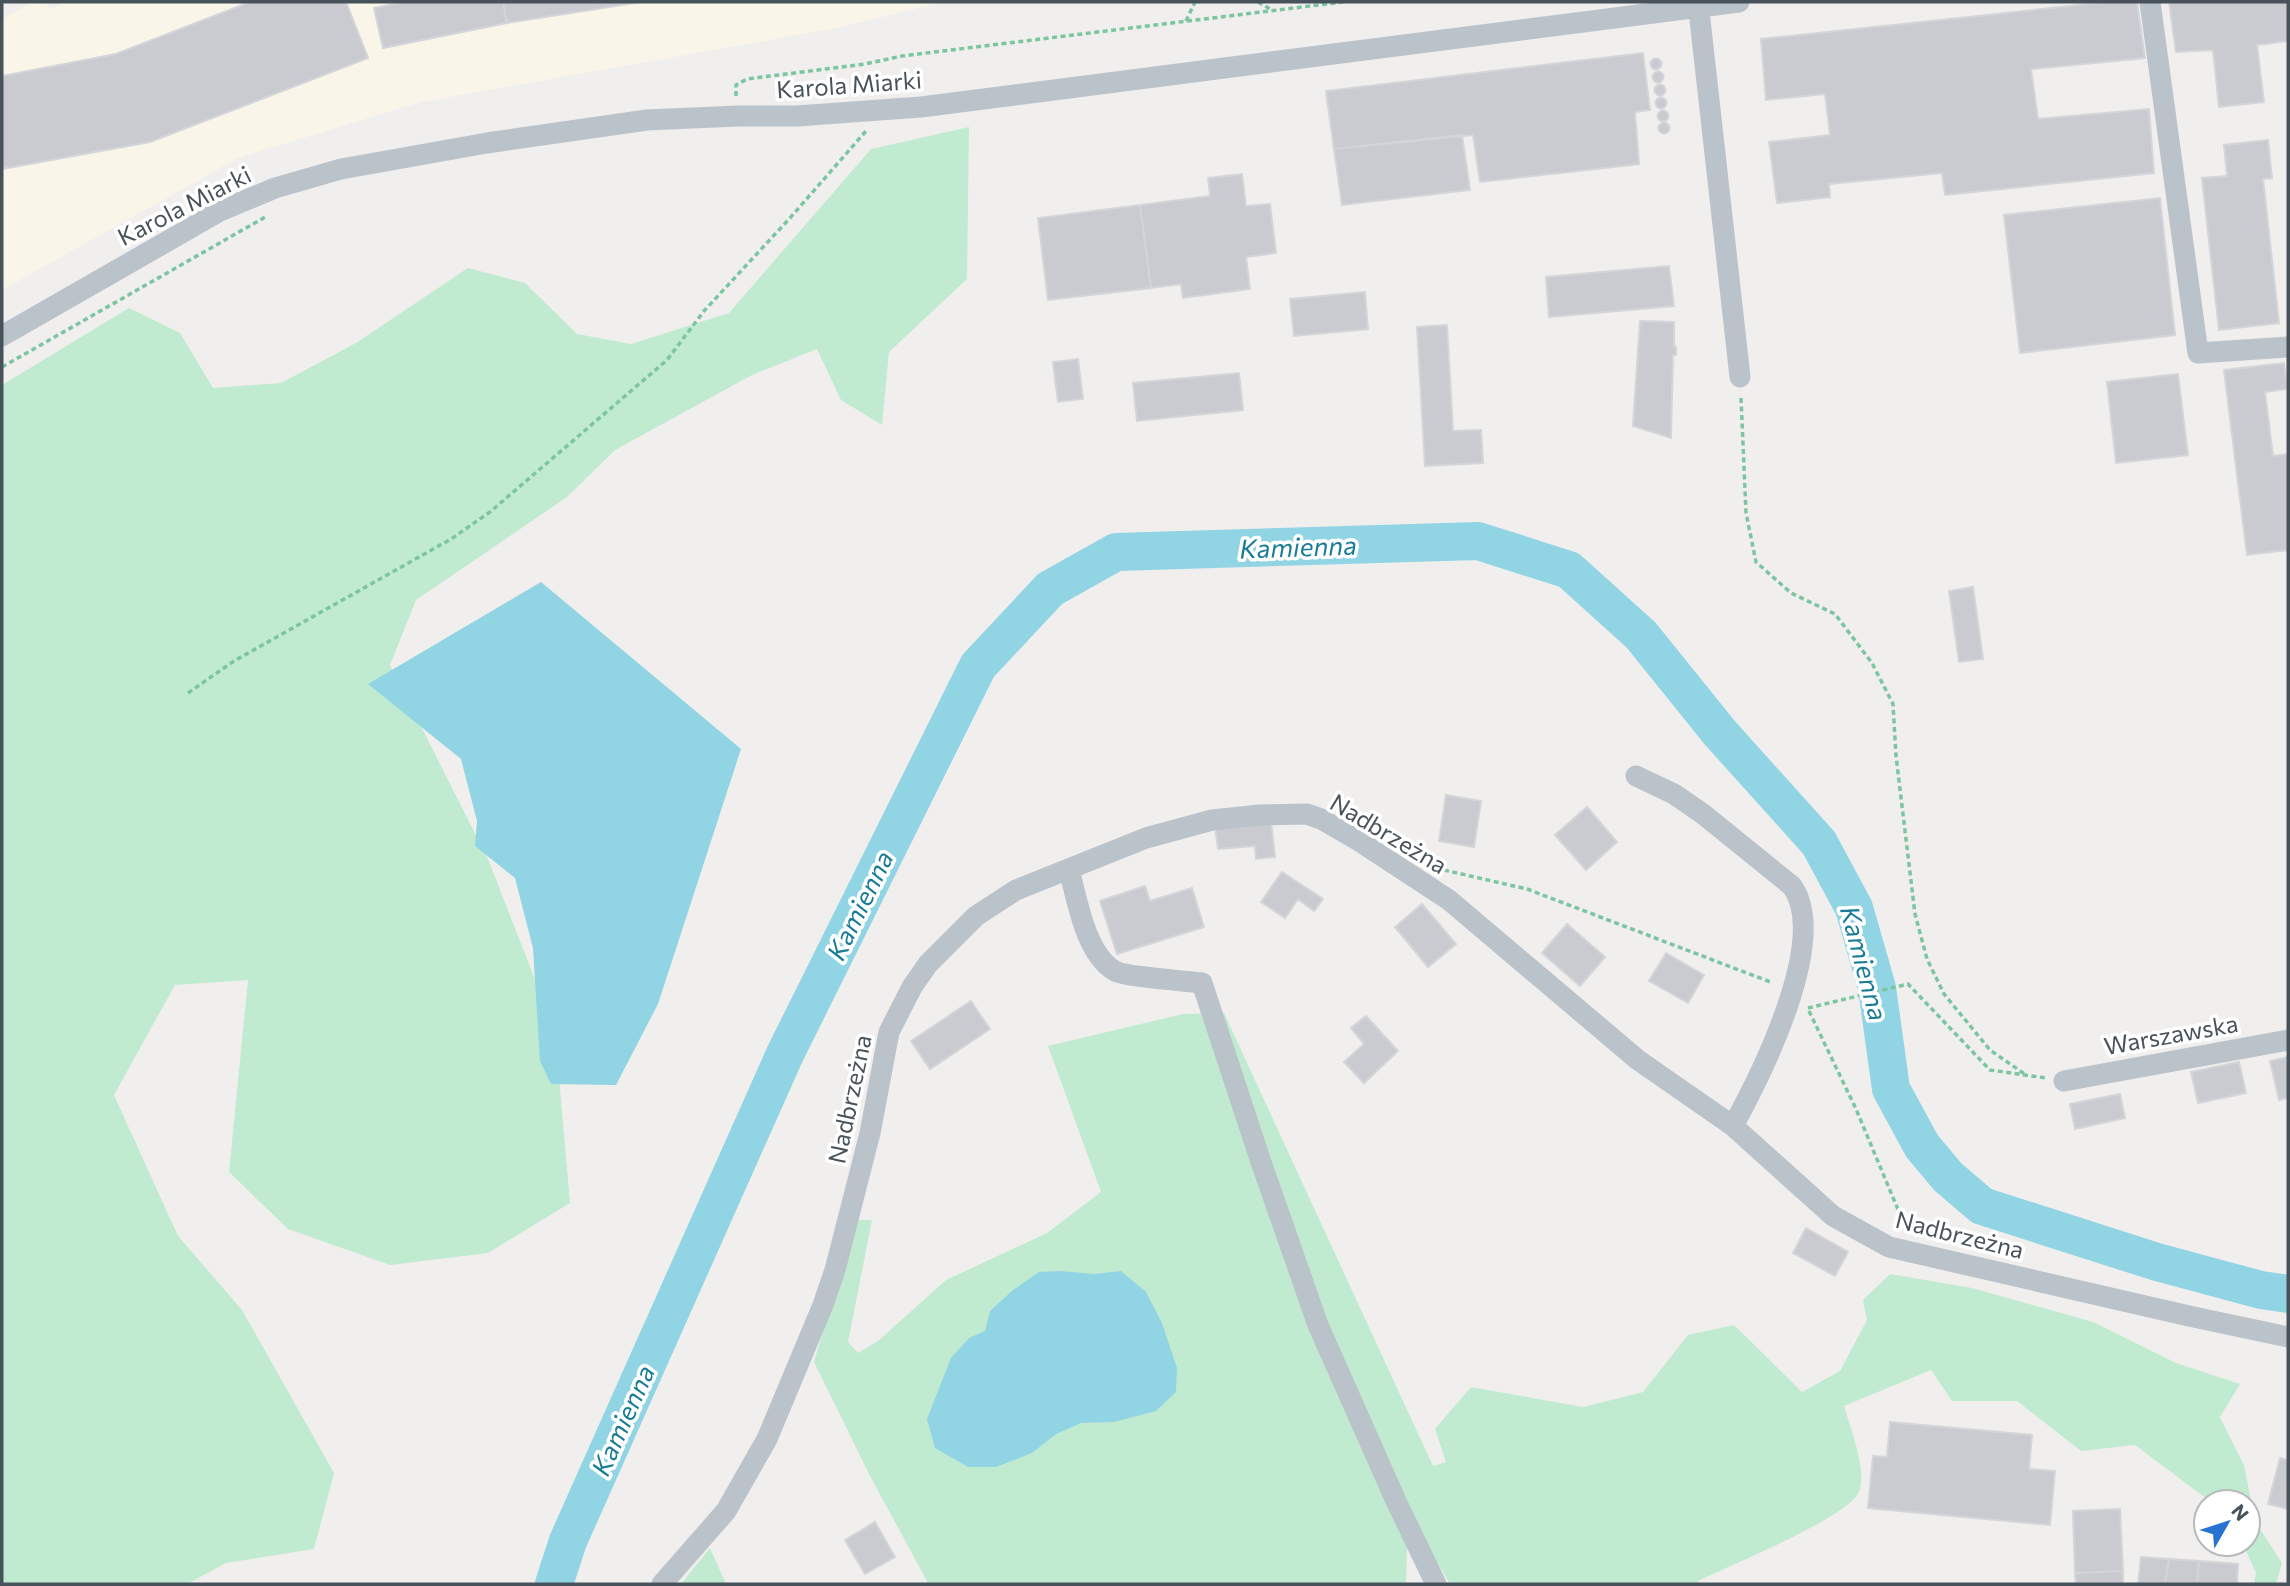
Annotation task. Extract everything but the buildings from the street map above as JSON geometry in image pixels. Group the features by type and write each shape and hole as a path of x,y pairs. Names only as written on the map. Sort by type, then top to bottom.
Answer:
{"street":[{"name":"Karola Miarki","path":"2,336 220,211 275,188 341,169 487,143 647,120 871,112 1699,4 1739,2"},
{"path":"2150,2 2198,353 2288,347"},
{"path":"1699,4 1740,377"},
{"path":"1636,776 1674,794 1703,814 1792,886 1799,896 1802,914 1801,948 1793,993 1755,1085 1733,1126"},
{"name":"Nadbrzeżna","path":"662,1584 726,1511 767,1439 823,1305 848,1226 890,1032 905,999 928,964 976,916 1016,890 1146,838 1212,820 1307,814 1321,819 1449,900 1638,1060 1733,1126 1833,1216 1889,1247 2288,1337"},
{"path":"1069,869 1081,914 1097,956 1117,972 1202,983 1318,1325 1436,1584"},
{"name":"Warszawska","path":"2064,1081 2288,1040"}],"path":[{"path":"1186,21 1195,2"},
{"path":"1258,2 1271,11"},
{"path":"736,101 736,85 747,79 865,64 902,56 1343,2"},
{"path":"188,693 234,661 451,540 490,512 667,360 704,311 865,134 871,112"},
{"path":"2,367 269,215"},
{"path":"1740,377 1746,513 1756,562 1791,593 1835,614 1877,674 1893,704 1896,756 1915,914 1927,959 1944,994 1990,1049 2026,1075 1990,1070 1908,984 1842,1002 1808,1008"},
{"path":"1434,868 1527,889 1759,976 1793,993 1808,1008 1856,1110 1909,1236"}],"shaded area":[{"path":"32,2 45,2 50,9 64,2 943,2 837,28 421,102 238,158 2,290 2,19"}],"green space":[{"path":"969,127 967,279 889,352 882,425 841,400 817,349 752,375 615,450 567,497 416,600 390,665 488,859 555,1031 570,1203 488,1253 390,1265 288,1229 229,1172 248,980 175,985 114,1095 178,1236 242,1310 334,1473 314,1549 226,1563 187,1584 2,1584 2,385 129,308 180,333 213,388 281,383 356,343 468,268 525,283 577,334 631,344 729,313 871,149"},
{"path":"1224,1013 1433,1466 1446,1462 1435,1429 1471,1387 1583,1407 1643,1392 1688,1335 1734,1325 1802,1392 1840,1371 1867,1320 1863,1300 1890,1274 1972,1288 2093,1322 2176,1363 2240,1384 2220,1417 2244,1465 2249,1488 2192,1488 2135,1445 2081,1451 2017,1401 1952,1401 1931,1370 1844,1406 1858,1451 1861,1476 1857,1495 1847,1505 1808,1529 1695,1584 1450,1584 1428,1547 1407,1545 1406,1584 926,1584 927,1581 870,1476 814,1362 856,1220 872,1220 848,1342 858,1353 878,1341 946,1280 1047,1233 1101,1192 1048,1046 1183,1014"},
{"path":"2262,1532 2282,1563 2276,1584 2254,1584 2256,1573 2249,1558 2262,1558"},
{"path":"710,1548 726,1584 681,1584"}],"water":[{"path":"541,582 741,749 658,1004 616,1085 551,1084 540,1061 533,948 515,878 475,846 477,821 461,759 368,684"},
{"path":"1121,1271 1146,1292 1162,1323 1177,1368 1176,1392 1156,1411 1114,1422 1081,1423 1056,1434 1032,1453 996,1467 968,1467 935,1448 927,1419 951,1358 969,1338 985,1331 990,1311 1013,1290 1039,1272 1094,1274"}],"waterway":[{"name":"Kamienna","path":"554,1584 568,1541 785,1054 978,666 1050,589 1116,552 1478,541 1569,570 1641,635 1720,733 1819,843 1854,908 1877,988 1891,1089 1922,1146 1948,1177 1982,1206 2157,1262 2261,1290 2288,1294"}]}
